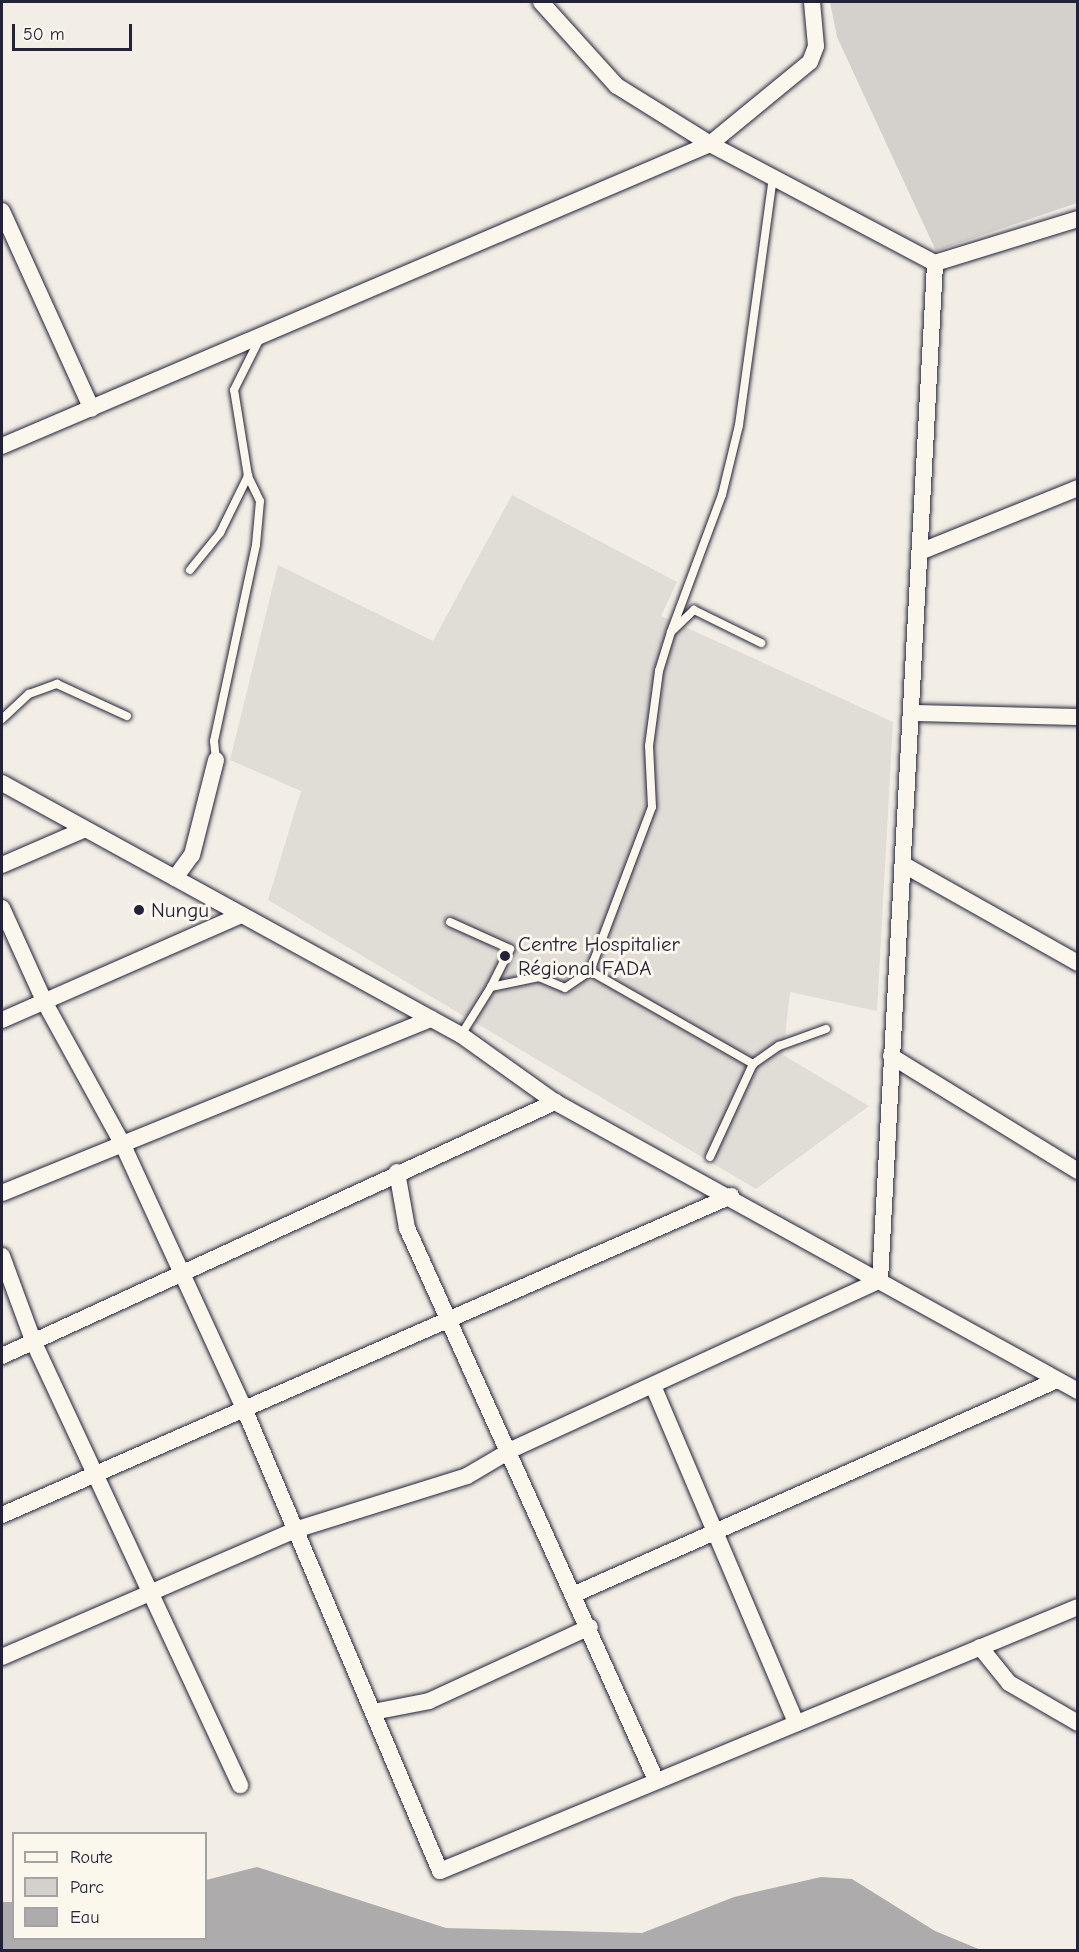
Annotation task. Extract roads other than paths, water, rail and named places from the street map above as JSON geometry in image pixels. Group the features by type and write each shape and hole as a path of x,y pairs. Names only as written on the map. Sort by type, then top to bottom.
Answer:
{"street":[{"path":"541,2 617,86 710,144 935,263 1077,219"},
{"path":"2,446 710,144 810,62 816,46 812,2"},
{"path":"2,211 92,409"},
{"path":"880,1280 891,1056 914,713 935,263"},
{"path":"922,551 1077,488"},
{"path":"914,713 1077,717"},
{"path":"175,878 192,855 216,760"},
{"path":"2,783 83,830 461,1035 555,1102 731,1196 1077,1391"},
{"path":"2,865 83,830"},
{"path":"904,865 1077,963"},
{"path":"2,908 45,1004 122,1143 178,1275 243,1406 298,1529 440,1871 1077,1607"},
{"path":"2,1020 45,1004 241,915"},
{"path":"2,1193 431,1019"},
{"path":"891,1056 1077,1171"},
{"path":"2,1356 397,1172 555,1102"},
{"path":"397,1172 407,1228 511,1450 657,1780"},
{"path":"2,1515 243,1406 731,1196"},
{"path":"2,1256 34,1343 240,1785"},
{"path":"2,1657 298,1529 467,1476 511,1450 654,1388 880,1280"},
{"path":"574,1594 1057,1380"},
{"path":"654,1388 718,1530 796,1723"},
{"path":"373,1712 429,1701 590,1627"},
{"path":"980,1647 1010,1683 1077,1723"}],"lane":[{"path":"491,987 539,977 565,988 590,971 652,807 649,746 659,671 671,632 722,495 739,425 773,178"},
{"path":"216,760 214,741 256,545 260,501 248,476 234,390 261,337"},
{"path":"190,570 220,533 248,476"},
{"path":"671,632 694,610 761,643"},
{"path":"2,719 29,694 57,684 127,716"},
{"path":"450,922 510,949 491,987 461,1035"},
{"path":"590,971 753,1064"},
{"path":"710,1157 753,1064 779,1046 826,1029"}],"water":[{"path":"257,1867 446,1928 642,1933 734,1897 821,1877 852,1879 935,1931 981,1950 2,1950 2,1902 12,1902 12,1940 207,1940 207,1880"}],"place":[{"name":"Nungu","path":"139,910"},
{"name":"Centre Hospitalier Régional FADA","path":"505,956"}]}
